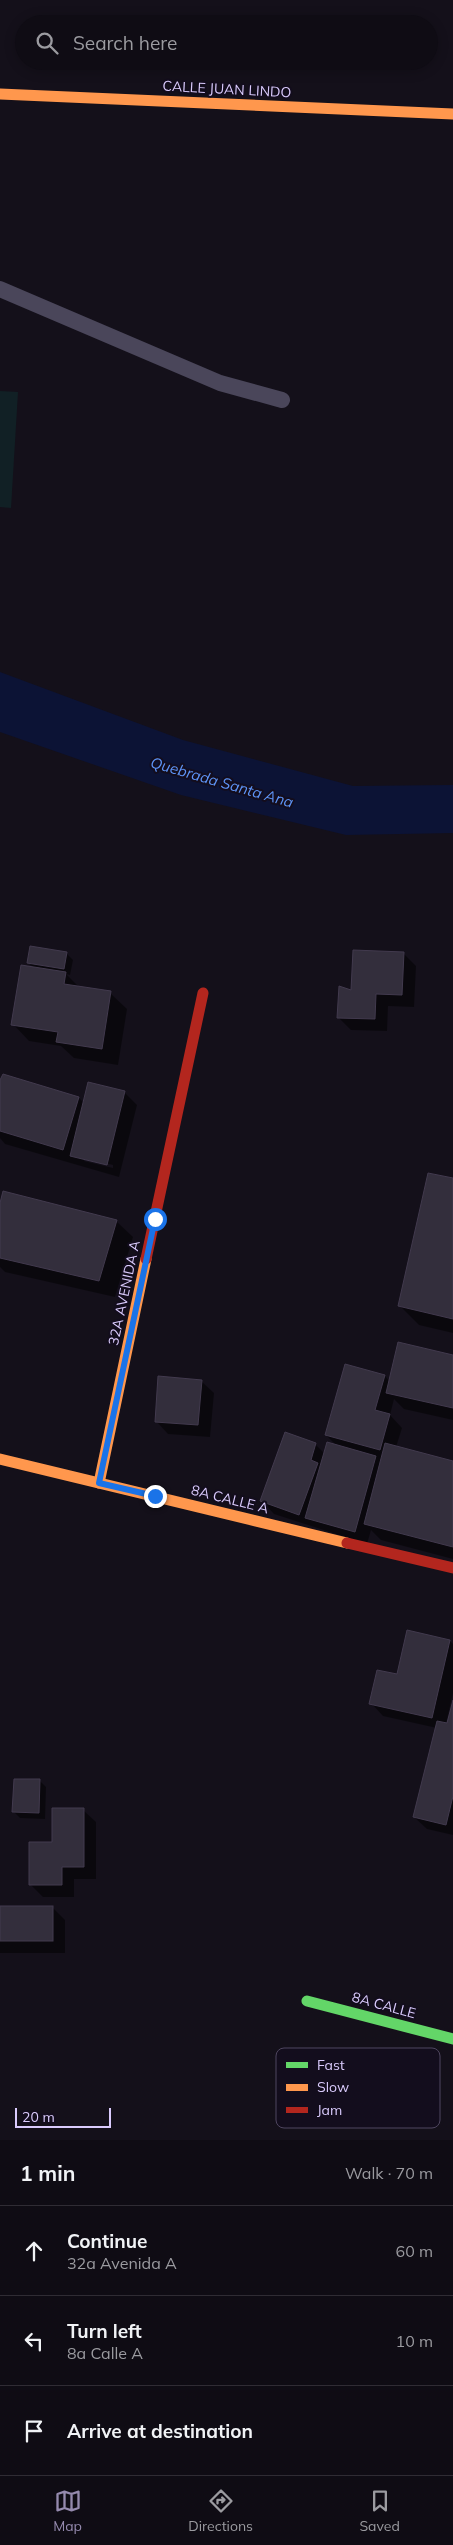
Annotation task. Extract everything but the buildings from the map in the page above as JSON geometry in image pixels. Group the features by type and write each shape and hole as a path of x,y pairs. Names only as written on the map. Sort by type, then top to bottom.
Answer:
{"street":[{"name":"CALLE JUAN LINDO","path":"0,94 453,114"},
{"name":"32A AVENIDA A","path":"99,1483 203,993"},
{"name":"8A CALLE A","path":"0,1459 453,1568"},
{"name":"8A CALLE","path":"307,2001 453,2039"}],"lane":[{"path":"0,289 220,383 282,400"}],"shaded area":[{"path":"0,391 18,392 11,508 0,507"}],"water":[{"name":"Quebrada Santa Ana","path":"0,672 183,740 353,786 453,785 453,833 346,835 181,795 0,732"}],"traffic: fast":[{"path":"307,2001 453,2039"}],"traffic: slow":[{"path":"0,94 453,114"},
{"path":"99,1483 146,1259"},
{"path":"0,1459 347,1543"}],"traffic: jam":[{"path":"146,1259 203,993"},
{"path":"347,1543 453,1568"}],"route":[{"path":"155,1219 99,1483 155,1496"}]}
